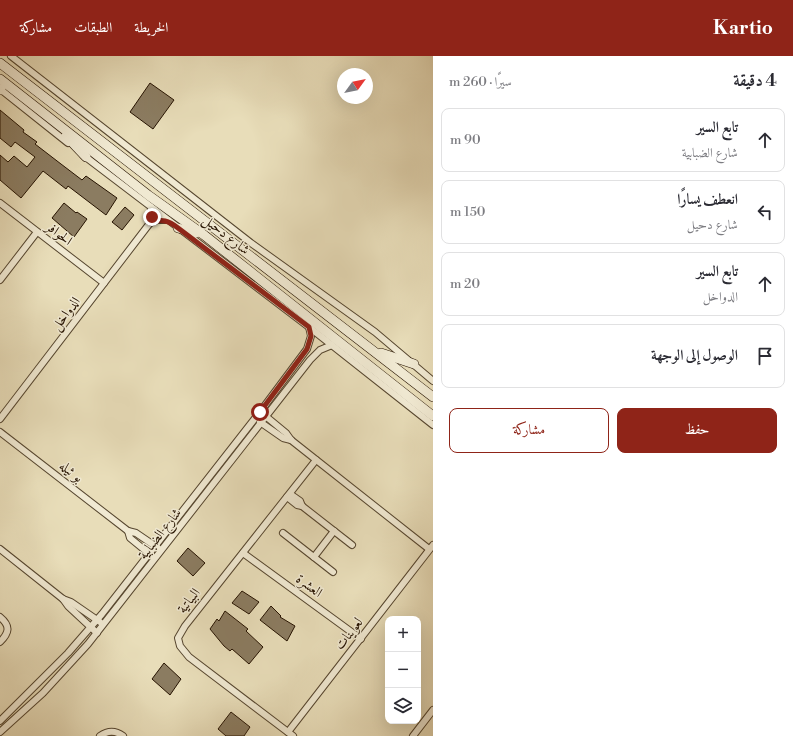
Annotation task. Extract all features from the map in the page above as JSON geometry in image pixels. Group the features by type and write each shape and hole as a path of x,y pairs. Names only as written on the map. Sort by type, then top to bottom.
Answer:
{"main road":[{"name":"شارع دحيل","path":"0,63 433,397"},
{"name":"شارع دحيل","path":"0,79 148,195 204,235 433,416"},
{"path":"44,114 86,157"},
{"path":"148,195 151,207"},
{"path":"178,228 204,235"},
{"path":"373,350 414,364"},
{"path":"357,366 375,371"}],"street":[{"name":"شارع دحيل","path":"11,56 251,242 375,332 433,381"},
{"name":"شارع دحيل","path":"0,89 168,221 309,327 433,425"},
{"name":"الحوافر","path":"0,204 104,283"},
{"path":"150,223 152,214 151,207"},
{"path":"150,223 157,220 168,221"},
{"name":"الدواخل","path":"0,419 150,223"},
{"path":"0,280 37,232"},
{"name":"شارع الضبابية","path":"0,721 63,658 91,627 149,554 260,412 307,349 311,336 309,327"},
{"name":"شارع الضبابية","path":"0,732 43,693 71,664 104,625 317,352 324,347 332,345"},
{"name":"لعوينات","path":"260,412 316,460 431,547 290,734"},
{"name":"لعوينات","path":"254,418 283,438 291,440"},
{"name":"بو ثيله","path":"0,432 128,531 134,532 162,551"},
{"name":"البياتية","path":"290,734 189,657 178,642 178,638 316,460"},
{"path":"288,495 297,505 302,506 352,545"},
{"name":"بو ثيله","path":"128,531 130,538 156,559"},
{"path":"314,557 334,531"},
{"path":"283,533 333,572"},
{"path":"0,549 63,599 71,602 104,625"},
{"name":"العشرة","path":"243,553 361,639"},
{"path":"63,599 66,604 97,633"},
{"path":"0,617 5,621 8,630 6,636 0,642"},
{"path":"413,736 433,710"},
{"path":"100,736 111,732 119,733 123,736"}],"building":[{"path":"150,83 174,100 153,129 130,112"},
{"path":"0,110 24,130 23,132 37,142 35,144 82,180 86,176 117,198 106,215 68,186 66,189 43,171 21,198 0,180 0,155 8,162 14,156 27,167 35,157 15,142 11,147 0,138"},
{"path":"64,203 76,213 77,212 87,219 74,237 52,218"},
{"path":"125,207 134,215 122,230 112,222"},
{"path":"188,548 205,563 193,576 177,561"},
{"path":"242,591 259,602 249,614 232,603"},
{"path":"271,606 281,616 280,617 295,626 287,641 260,620"},
{"path":"225,611 248,629 246,631 263,647 249,664 232,649 230,651 224,646 210,629 217,619 219,621"},
{"path":"164,663 181,679 170,695 152,679"},
{"path":"231,712 250,727 244,736 226,736 218,729"}],"route":[{"path":"152,217 150,223 157,220 168,221 309,327 311,341 307,349 260,412"}]}
